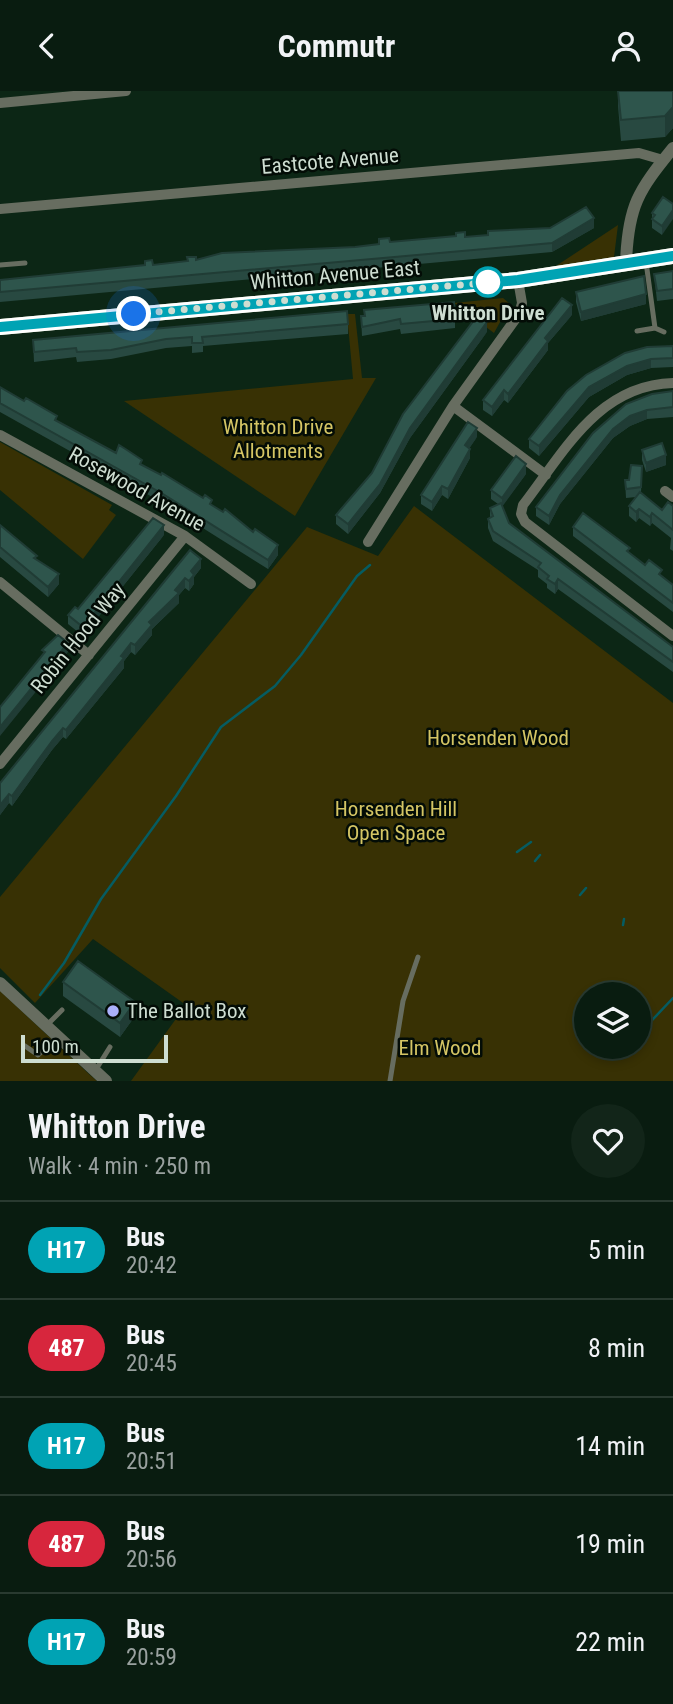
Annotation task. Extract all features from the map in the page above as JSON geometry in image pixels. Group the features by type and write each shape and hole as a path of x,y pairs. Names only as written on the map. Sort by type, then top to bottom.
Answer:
{"main road":[{"name":"Whitton Avenue East","path":"0,327 518,280 673,256"}],"street":[{"path":"0,103 126,91"},
{"path":"626,263 627,225 634,205 673,148"},
{"name":"Eastcote Avenue","path":"0,209 639,153 663,160"},
{"path":"368,542 453,405 519,314 522,303 518,280"},
{"path":"673,383 643,387 609,402 577,433 523,505 521,514 525,522 673,636"},
{"path":"453,405 546,475"},
{"name":"Rosewood Avenue","path":"0,435 185,536 251,585"},
{"name":"Robin Hood Way","path":"0,764 185,536"},
{"path":"0,582 89,655"},
{"path":"0,983 106,1081"}],"lane":[{"path":"645,260 655,328"},
{"path":"0,265 25,263"},
{"path":"637,331 655,328 664,332"},
{"path":"390,1081 403,1001 418,957"},
{"path":"46,1027 61,1010"},
{"path":"25,1046 38,1055 57,1037"},
{"path":"95,1072 110,1047"}],"green space":[{"path":"618,225 614,257 556,266"},
{"path":"503,298 510,304 494,333 454,303"},
{"name":"Whitton Drive Allotments","path":"347,314 355,314 362,378 376,378 295,516 124,401 353,379"},
{"path":"0,442 112,505 109,510 116,515 83,559 0,490"},
{"name":"Horsenden Wood","path":"414,506 673,703 673,1081 131,1081 186,1005 93,939 35,1003 0,968 0,897 307,527 378,556"},
{"path":"0,991 90,1075 97,1081 0,1081"}],"building":[{"path":"618,91 673,91 673,107 665,116 621,120"},
{"path":"663,197 673,204 673,210 662,226 652,219 655,215 652,213"},
{"path":"586,207 594,218 552,243 0,292 0,280 145,265 145,261 152,260 153,265 188,261 187,257 196,257 196,260 222,253 355,247 379,244 379,239 389,238 390,242 456,236 456,233 465,232 465,237 488,235 488,231 550,228"},
{"path":"673,271 673,289 657,291 654,274"},
{"path":"644,276 646,294 581,312 576,292"},
{"path":"562,298 572,305 545,338 548,341 508,394 504,390 492,407 483,400"},
{"path":"454,302 455,319 401,324 400,319 362,327 361,316 365,316 364,310"},
{"path":"347,311 348,324 202,337 203,343 192,343 192,337 166,339 111,350 77,352 76,348 34,352 33,340"},
{"path":"478,315 487,322 410,428 380,484 348,524 336,515 372,473 403,414"},
{"path":"673,346 673,358 651,359 627,366 589,387 539,446 529,439 567,391 586,375 625,353 647,347"},
{"path":"0,387 24,401 26,398 57,416 55,420 116,453 119,445 142,460 140,464 161,475 162,473 203,498 205,495 212,500 210,504 223,512 225,509 253,532 255,529 278,545 268,560 163,494 0,403"},
{"path":"673,391 673,407 647,410 630,416 613,429 560,495 549,516 536,507 593,433 626,404 652,394"},
{"path":"468,422 477,428 465,445 470,449 448,489 442,486 432,502 421,495"},
{"path":"662,443 666,455 646,463 642,450"},
{"path":"516,456 526,464 502,498 491,490"},
{"path":"631,465 642,466 641,487 626,489 625,480 629,480"},
{"path":"640,492 662,510 668,502 673,506 673,530 652,513 650,517 629,506"},
{"path":"501,503 509,523 673,647 673,662 558,579 555,584 547,579 549,576 538,567 541,563 493,531 488,519 493,516 490,508"},
{"path":"583,513 630,548 627,551 645,565 649,560 662,570 659,574 673,585 673,603 573,527"},
{"path":"153,518 164,525 83,627 68,615 75,607 78,609"},
{"path":"0,525 37,556 34,558 59,574 48,587 0,547"},
{"path":"190,550 201,559 191,571 194,575 189,581 185,578 175,590 179,593 149,622 152,625 135,645 131,643 121,656 124,658 66,730 63,728 12,796 9,794 0,805 0,783"},
{"path":"58,635 68,643 0,727 0,707 45,652 42,650"},
{"path":"78,961 135,1002 120,1023 63,982"}],"waterway":[{"path":"40,995 64,963 101,899 176,796 221,727 275,686 301,655 357,576 370,565"},
{"path":"517,852 531,842"},
{"path":"535,861 540,855"},
{"path":"580,895 586,888"},
{"path":"623,925 624,919"},
{"path":"651,1021 673,998"}],"bus line":[{"name":"H17","path":"0,327 518,280 673,256"}],"place":[{"name":"Whitton Drive","path":"488,282"},
{"name":"The Ballot Box","path":"113,1011"}],"route":[{"path":"134,314 494,282 488,282"}],"park label":[{"name":"Horsenden Hill Open Space","path":"396,821"},
{"name":"Elm Wood","path":"440,1048"}]}
